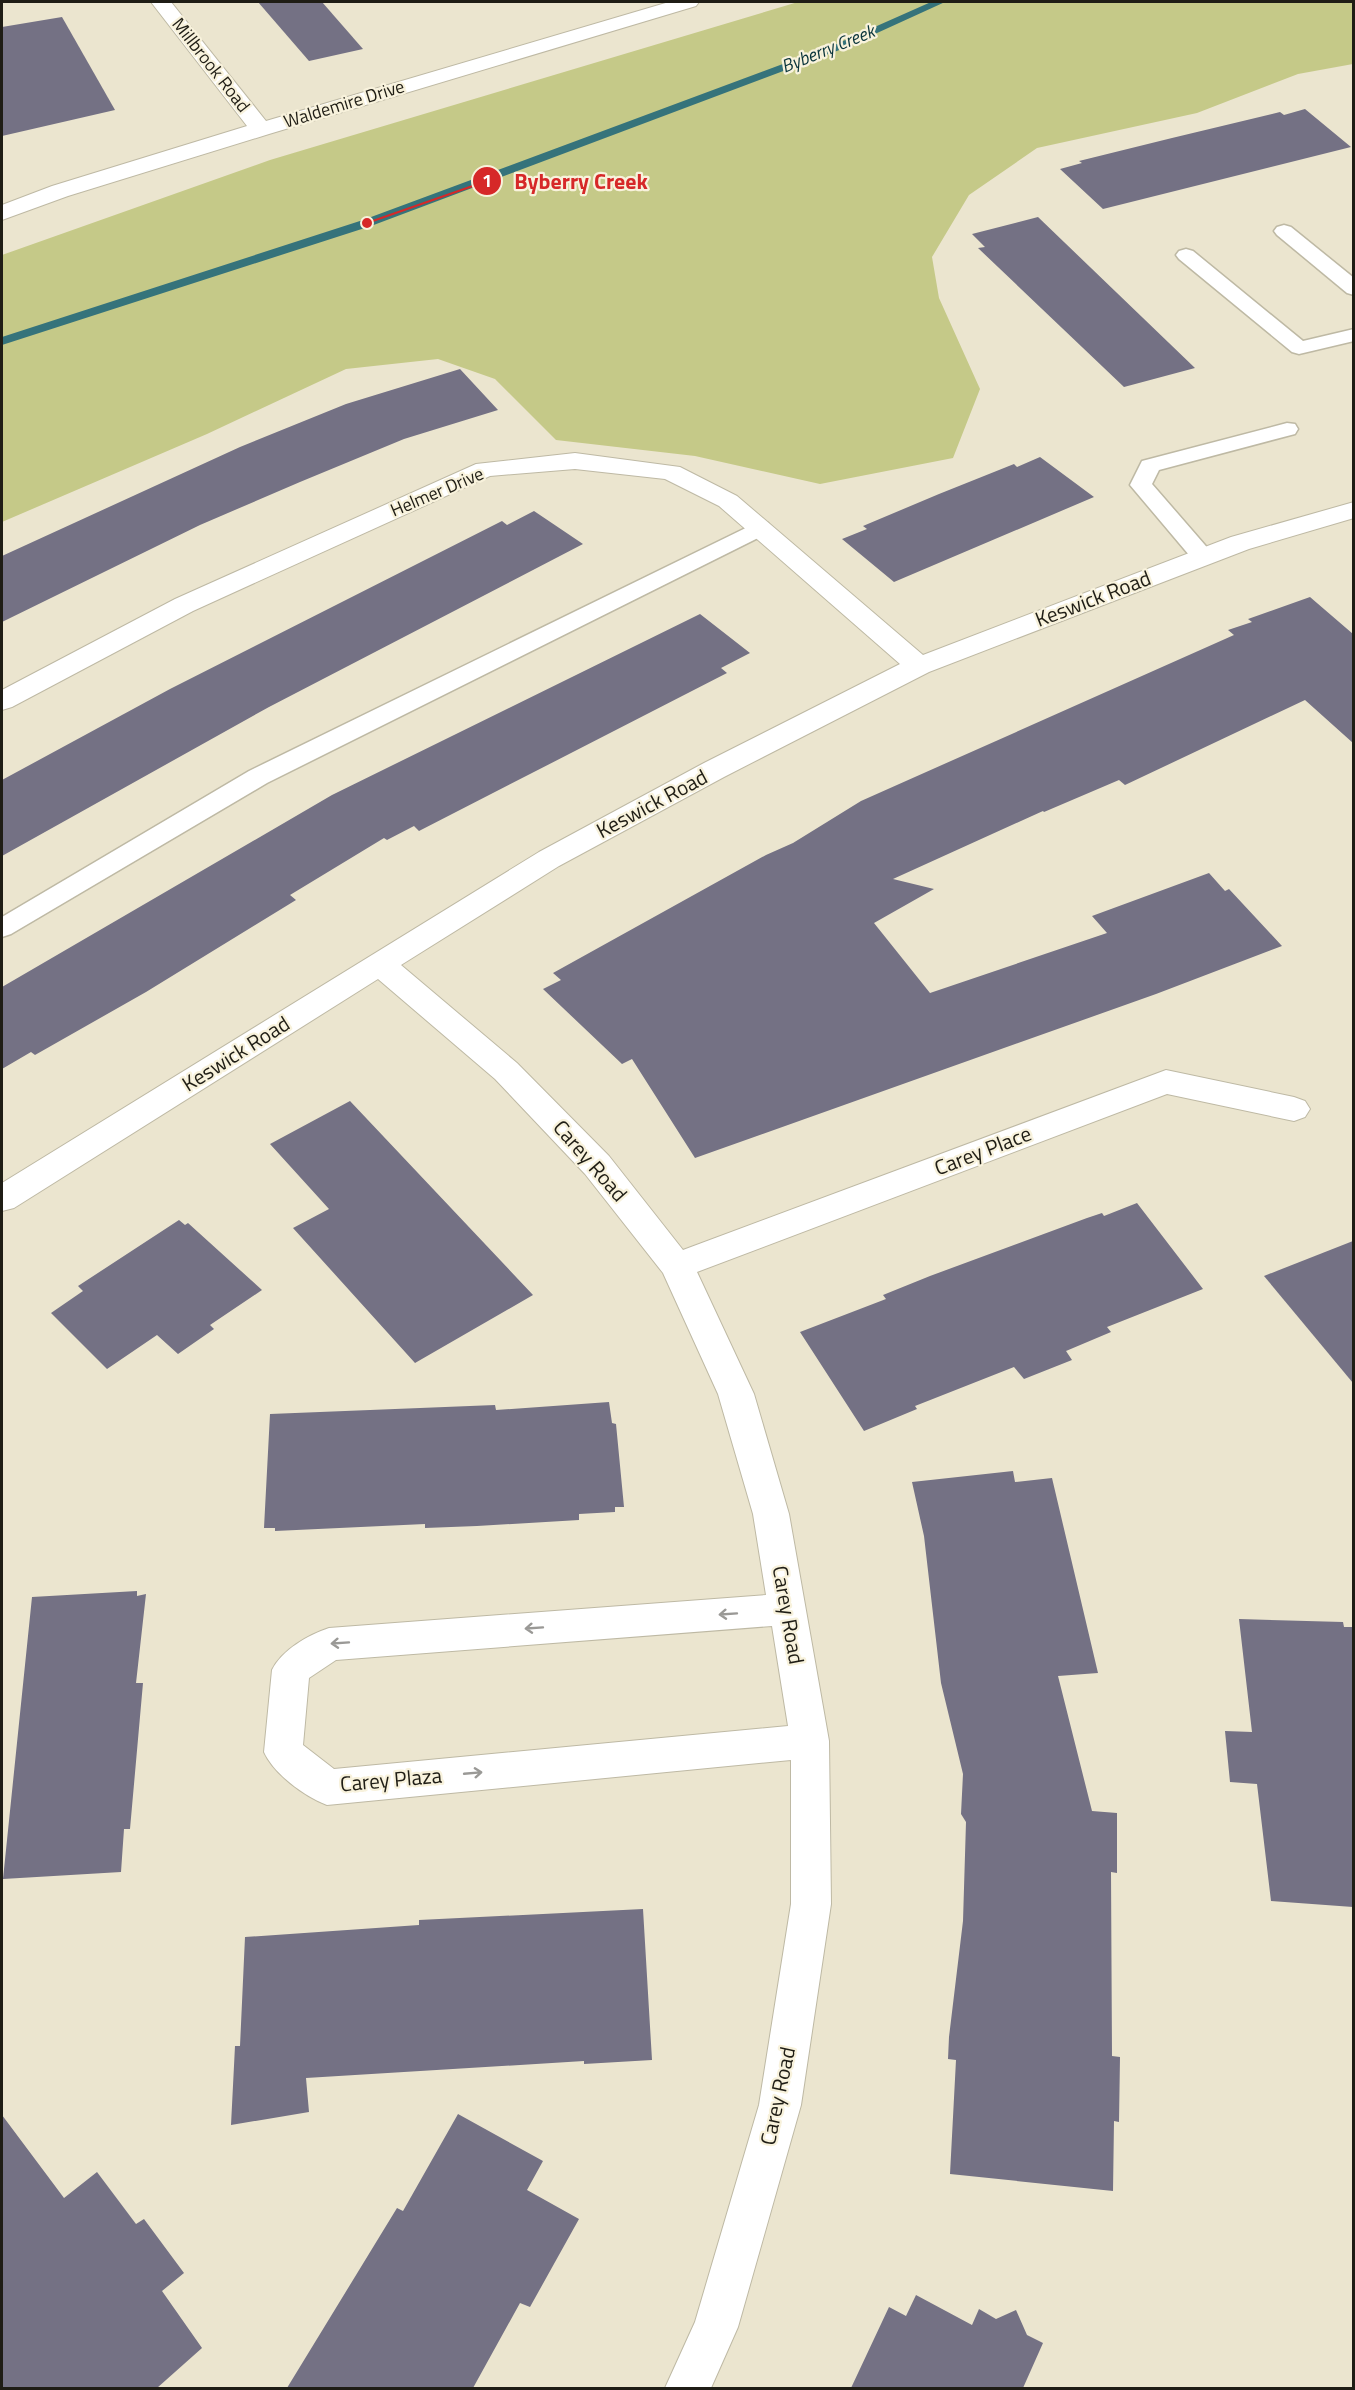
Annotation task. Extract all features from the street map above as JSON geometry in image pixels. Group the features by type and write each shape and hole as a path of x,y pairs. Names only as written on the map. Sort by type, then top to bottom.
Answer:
{"street":[{"name":"Millbrook Road","path":"161,2 261,129"},
{"name":"Waldemire Drive","path":"2,213 60,191 642,8 689,2"},
{"name":"Helmer Drive","path":"2,701 184,605 485,469 575,461 670,472 728,501 919,666"},
{"name":"Keswick Road","path":"2,1199 549,859 714,770 919,666 1203,557 1353,510"},
{"name":"Carey Road","path":"380,964 506,1071 597,1165 677,1266 736,1394 771,1514 810,1741 810,1905 780,2105 716,2327 688,2388"},
{"name":"Carey Place","path":"677,1266 1166,1082 1294,1109"},
{"name":"Carey Plaza","path":"787,1609 329,1644 291,1670 283,1752 327,1787 810,1741"}],"lane":[{"path":"1284,231 1353,289"},
{"path":"1186,255 1299,348 1353,335"},
{"path":"1203,557 1140,485 1150,466 1287,429"},
{"path":"2,928 258,777 760,528"}],"green space":[{"path":"798,2 1353,2 1353,64 1298,74 1197,113 1037,148 969,195 932,257 939,298 980,389 953,458 820,484 695,456 556,440 495,379 438,359 346,369 207,434 2,522 2,255 270,160"}],"building":[{"path":"258,2 322,2 363,49 309,61"},
{"path":"62,17 115,110 2,136 2,27"},
{"path":"1305,109 1351,147 1103,209 1060,169 1082,163 1079,161 1172,138 1280,112 1284,115"},
{"path":"1038,217 1195,368 1124,387 978,248 985,247 972,234"},
{"path":"460,369 498,410 404,439 300,482 200,525 2,622 2,556 240,447 346,404"},
{"path":"1040,457 1094,497 894,582 842,539 867,529 863,526 939,494 1014,464 1017,467"},
{"path":"534,511 583,544 269,707 2,856 2,780 170,689 502,521 507,525"},
{"path":"1310,597 1353,634 1353,743 1305,700 1125,785 1119,780 1043,811 893,879 934,889 874,923 930,993 1107,933 1092,916 1209,873 1225,891 1229,889 1282,946 1156,994 695,1158 632,1059 622,1064 543,989 561,980 553,973 766,855 793,843 861,801 1234,635 1228,630 1252,622 1248,619"},
{"path":"700,614 750,653 721,668 727,673 419,831 414,826 387,840 384,838 290,895 296,900 146,992 35,1055 31,1052 2,1069 2,987 332,795"},
{"path":"350,1101 533,1295 415,1363 293,1228 329,1209 270,1144"},
{"path":"1137,1203 1203,1289 1107,1327 1111,1332 1066,1351 1072,1360 1024,1379 1014,1367 915,1406 917,1409 864,1431 800,1332 886,1299 883,1295 930,1276 1087,1218 1102,1213 1104,1216"},
{"path":"179,1220 185,1225 188,1223 262,1290 210,1325 214,1329 178,1354 157,1335 107,1369 51,1313 83,1291 78,1286"},
{"path":"1353,1241 1353,1383 1264,1276"},
{"path":"609,1402 612,1423 616,1424 624,1507 615,1507 615,1512 579,1514 579,1520 477,1526 425,1528 425,1524 275,1531 275,1528 264,1528 270,1414 495,1405 496,1410"},
{"path":"1013,1471 1015,1482 1052,1478 1098,1673 1058,1676 1092,1811 1117,1813 1117,1873 1111,1872 1112,2056 1120,2057 1119,2122 1114,2121 1113,2191 950,2174 956,2060 948,2059 949,2037 963,1921 966,1822 961,1814 963,1774 941,1683 924,1536 912,1482"},
{"path":"137,1591 137,1596 146,1594 136,1683 143,1683 130,1829 124,1829 121,1872 3,1879 32,1597"},
{"path":"1239,1619 1343,1622 1344,1627 1353,1627 1353,1907 1271,1901 1257,1784 1230,1782 1225,1731 1252,1732"},
{"path":"643,1909 652,2060 584,2064 584,2061 306,2078 309,2112 231,2125 235,2046 240,2046 245,1937 419,1925 419,1920"},
{"path":"458,2114 543,2161 527,2190 579,2219 530,2307 520,2303 473,2388 287,2388 397,2208 403,2211"},
{"path":"2,2115 64,2198 97,2172 136,2224 144,2219 184,2273 162,2291 202,2348 157,2388 2,2388"},
{"path":"916,2295 972,2325 979,2309 996,2319 1016,2310 1027,2335 1043,2343 1023,2388 851,2388 889,2307 906,2316"}],"waterway":[{"name":"Byberry Creek","path":"2,341 367,223 838,47 939,2"}],"place":[{"name":"Byberry Creek","path":"367,223"}]}
